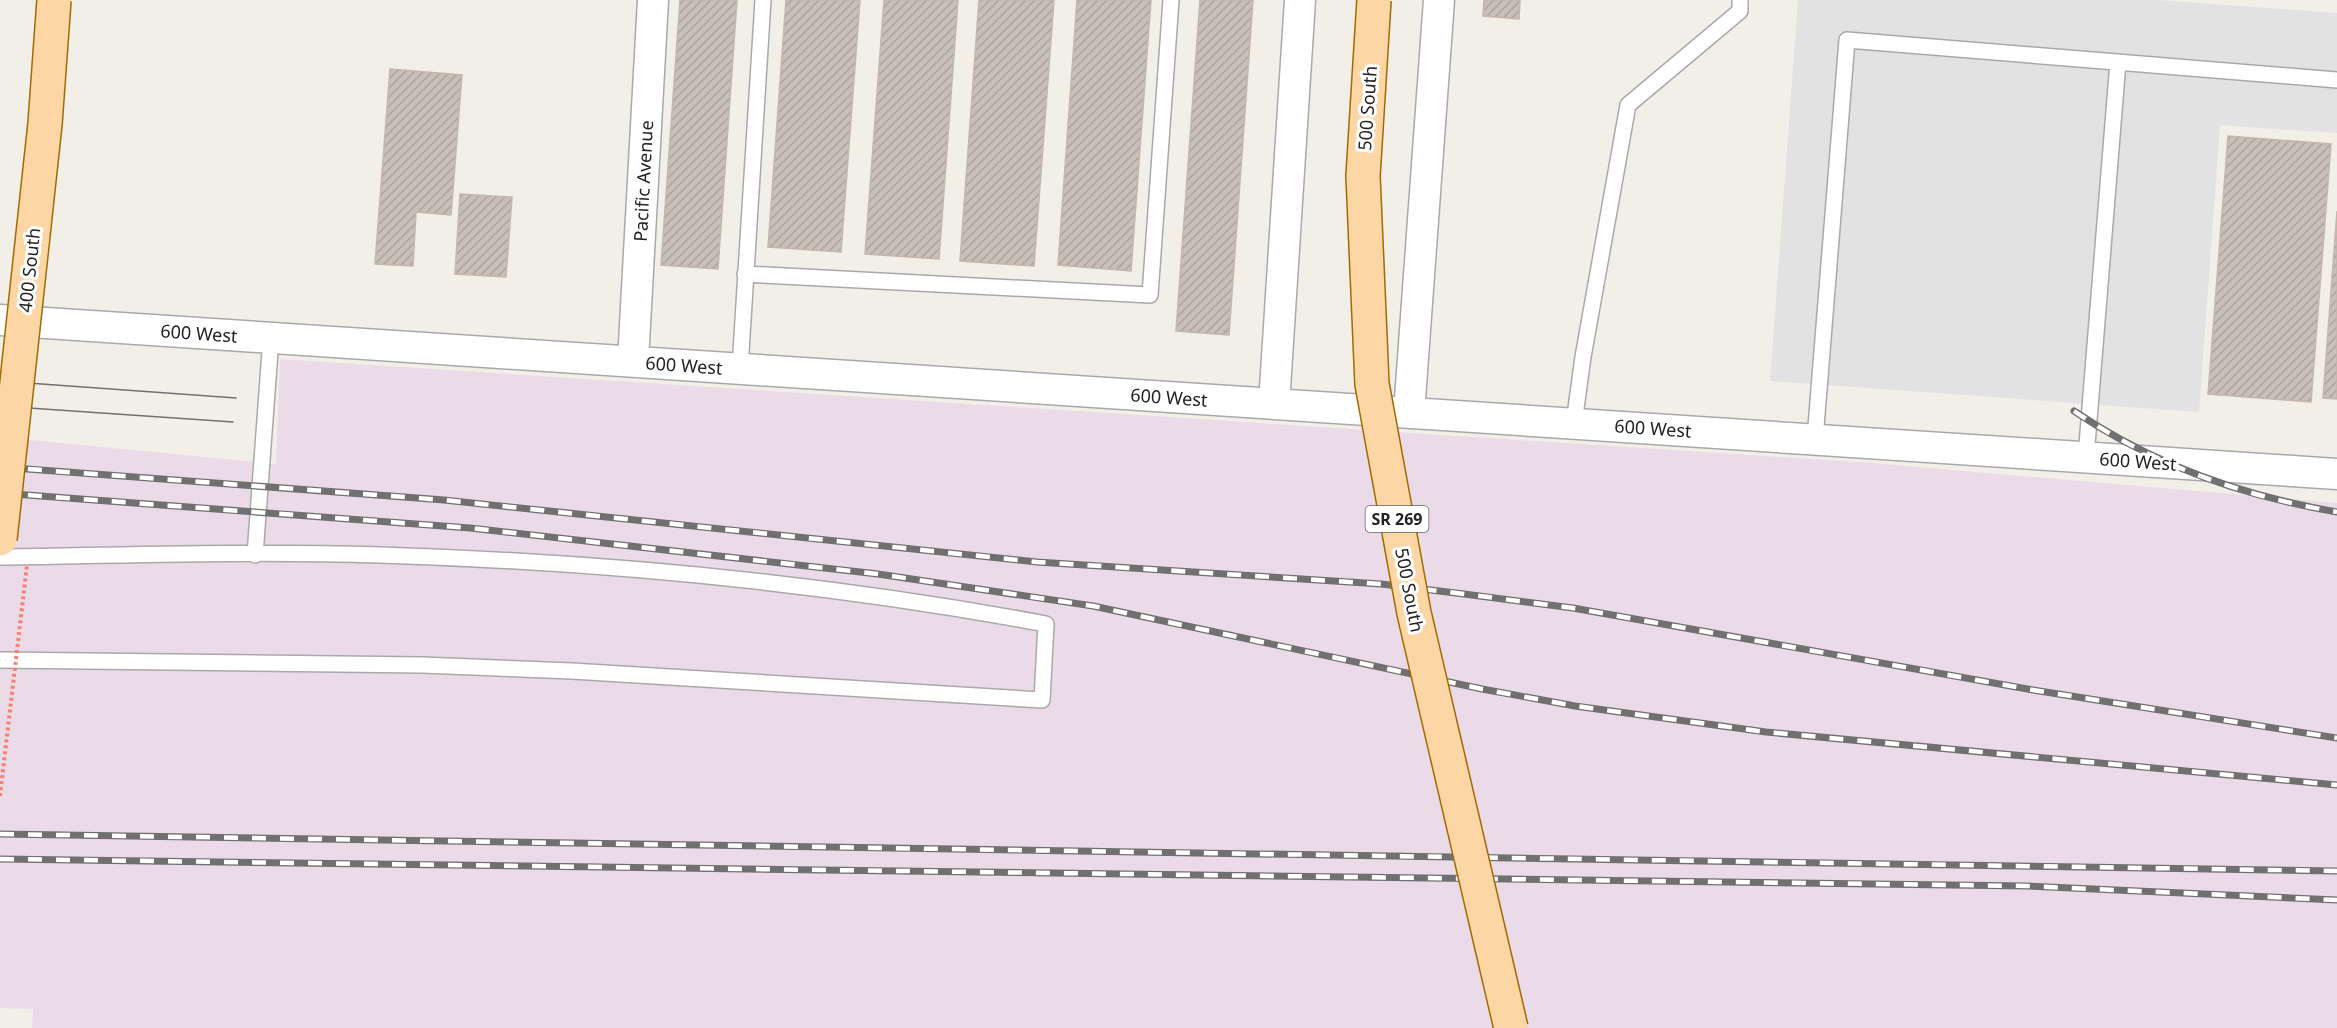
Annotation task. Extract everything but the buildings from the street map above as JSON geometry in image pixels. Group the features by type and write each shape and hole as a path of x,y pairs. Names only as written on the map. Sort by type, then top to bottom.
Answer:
{"main road":[{"name":"400 South","path":"0,539 45,124 54,0"},
{"name":"500 South","path":"1374,0 1363,176 1372,384 1414,613 1511,1028"}],"street":[{"name":"Pacific Avenue","path":"633,361 653,0"},
{"path":"1274,404 1300,0"},
{"path":"1409,413 1439,0"},
{"name":"600 West","path":"0,320 2337,474"}],"lane":[{"path":"740,368 763,0"},
{"path":"745,274 1150,295 1171,0"},
{"path":"1574,423 1583,357 1628,105 1740,11 1740,0"},
{"path":"1815,439 1847,40 2337,80"},
{"path":"2086,457 2118,62"},
{"path":"255,555 271,338"},
{"path":"0,557 378,555 500,560 622,569 905,600 1046,624 1042,700 422,664 0,660"}],"shaded area":[{"path":"1798,0 2158,0 2337,13 2337,133 2220,125 2199,412 1770,381"},
{"path":"280,359 1872,463 2337,503 2337,1028 32,1028 33,1009 0,1008 0,437 276,464"}],"tram line":[{"path":"0,381 236,398"},
{"path":"0,406 233,422"}],"railway":[{"path":"2074,411 2135,447 2200,476 2267,497 2337,512"},
{"path":"0,467 444,500 1037,562 1381,584 1573,608 2033,690 2337,738"},
{"path":"0,493 470,528 878,574 1093,606 1482,689 1575,706 1766,732 2337,785"},
{"path":"0,834 2337,871"},
{"path":"0,859 2027,886 2337,900"}]}
